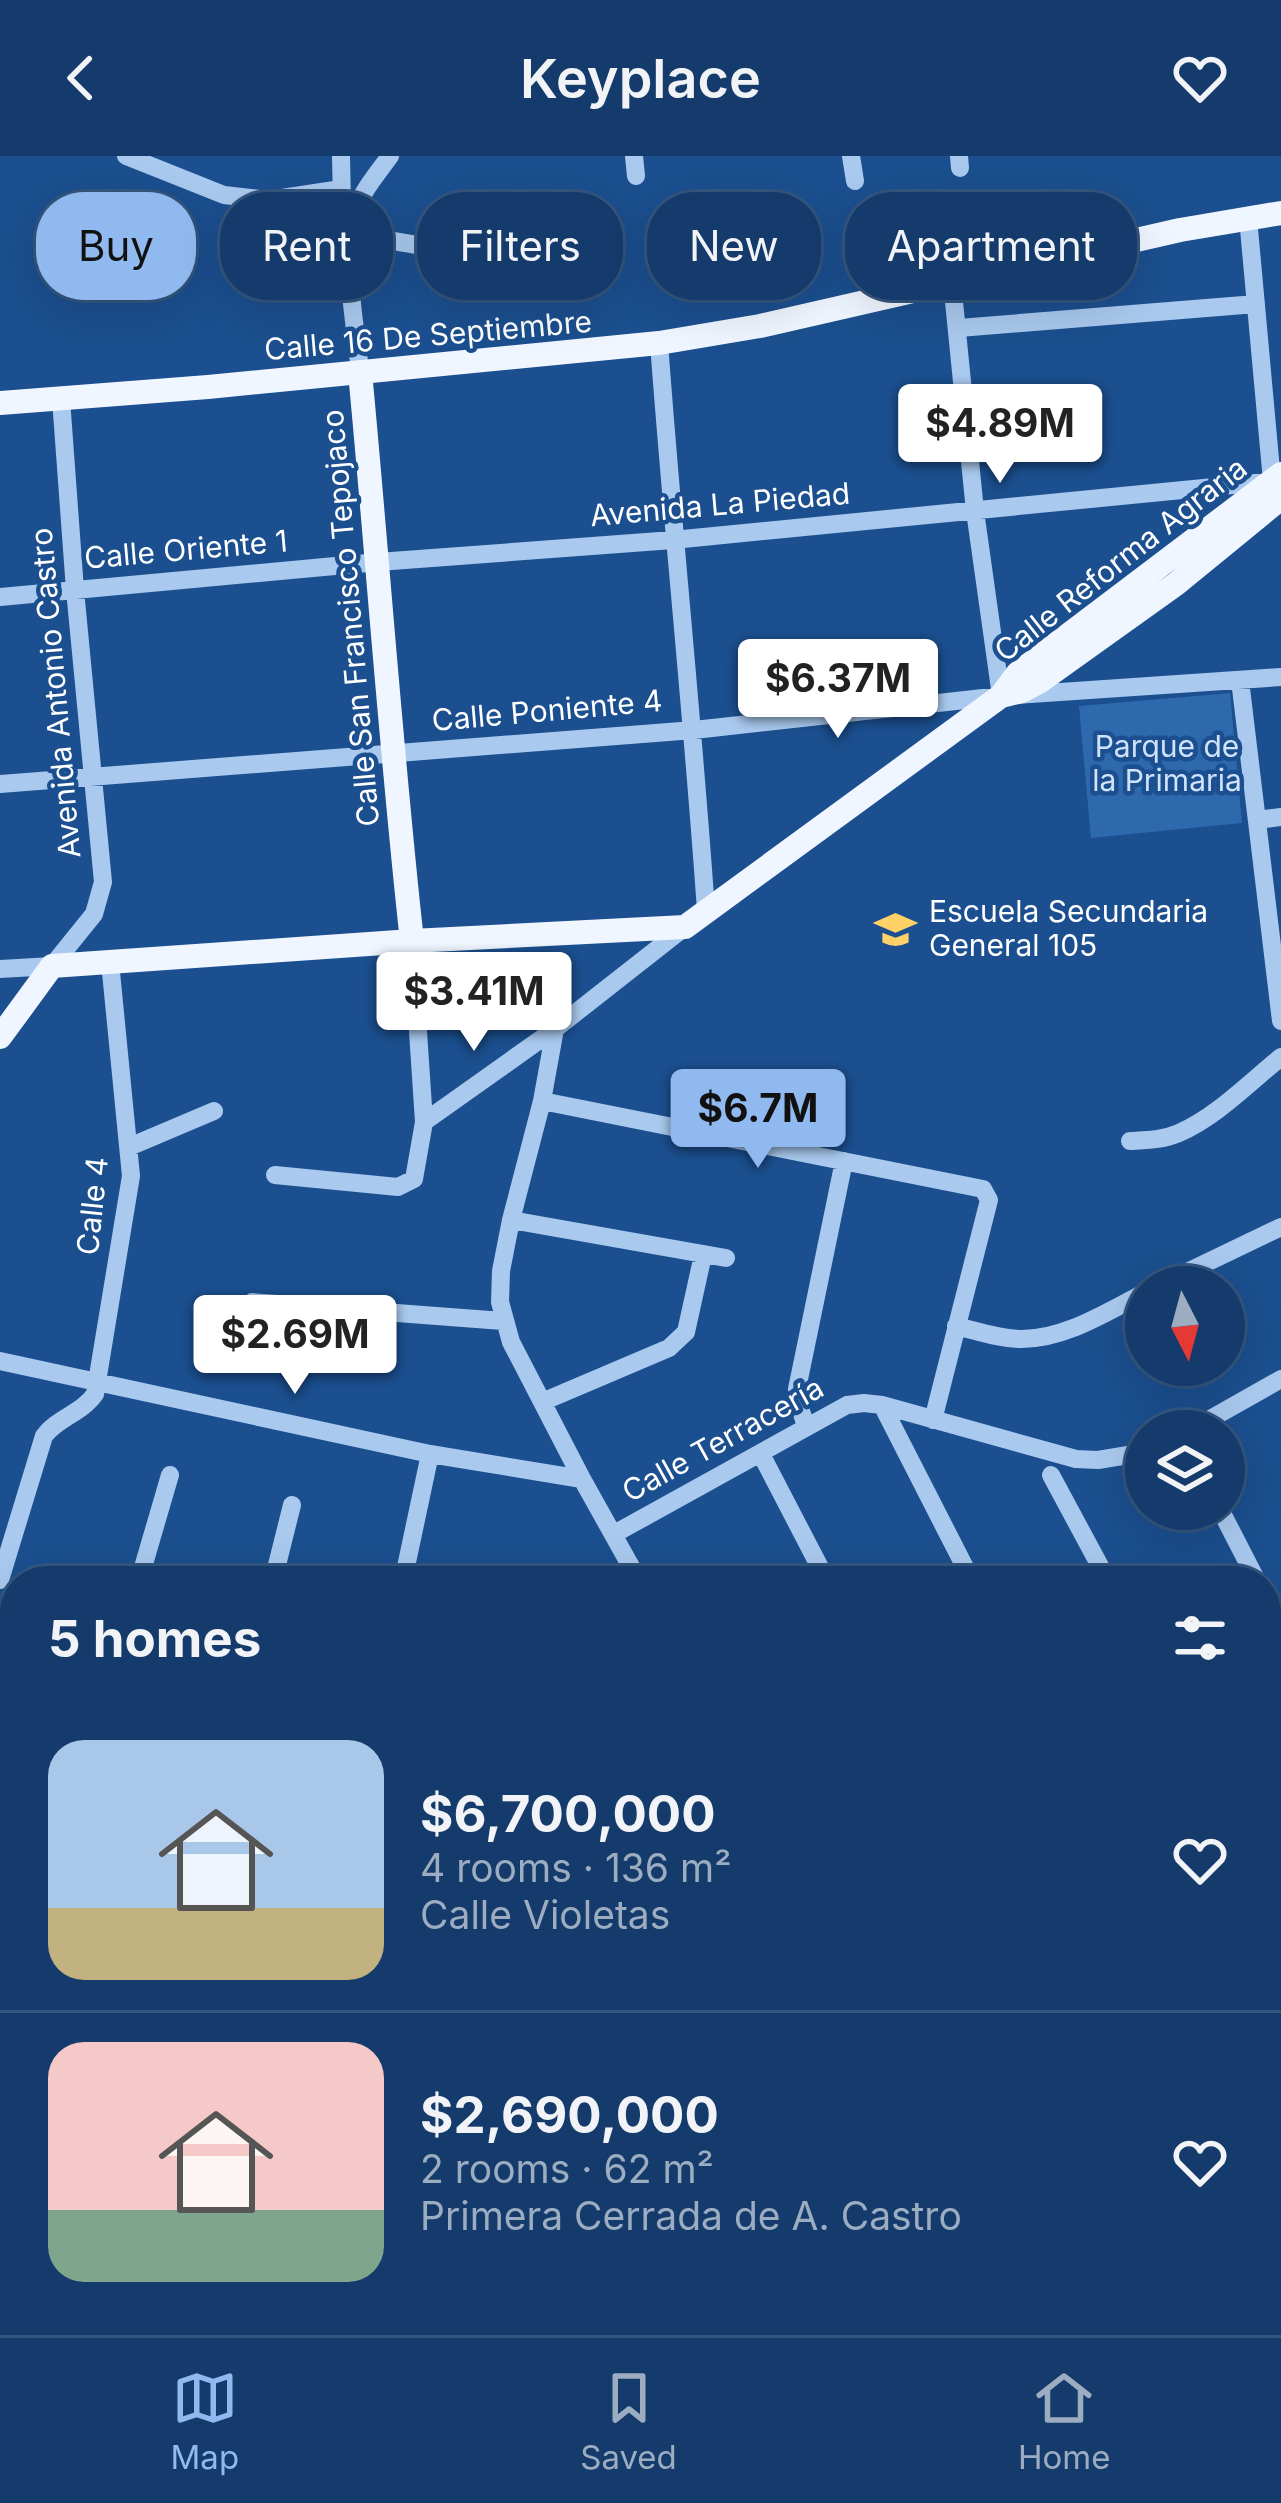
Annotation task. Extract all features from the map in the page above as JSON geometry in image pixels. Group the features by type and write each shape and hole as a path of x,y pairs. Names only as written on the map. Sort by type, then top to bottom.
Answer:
{"main road":[{"name":"Calle 16 De Septiembre","path":"1137,240 1281,213"},
{"name":"Calle 16 De Septiembre","path":"0,403 659,344 876,300"},
{"name":"Calle San Francisco Tepojaco","path":"360,372 391,754 412,941"},
{"name":"Calle Reforma Agraria","path":"685,927 1001,696 1039,682 1177,584 1279,483"},
{"path":"0,1036 52,966 685,927"}],"street":[{"path":"126,156 224,195 269,200 341,189"},
{"path":"341,156 341,192"},
{"name":"Calle San Francisco Tepojaco","path":"366,192 390,156"},
{"path":"851,156 855,181"},
{"path":"1249,218 1279,483"},
{"name":"Calle San Francisco Tepojaco","path":"353,300 360,372"},
{"path":"954,300 975,512 1001,696"},
{"path":"958,328 1256,304"},
{"path":"1259,337 1281,334"},
{"path":"659,344 706,910"},
{"name":"Avenida Antonio Castro","path":"52,966 94,914 103,882 62,400"},
{"name":"Avenida La Piedad","path":"378,562 674,541 1279,483"},
{"name":"Calle Oriente 1","path":"0,597 378,562"},
{"name":"Calle Poniente 4","path":"0,784 694,730 1001,696 1281,677"},
{"path":"1240,680 1281,1021"},
{"path":"1257,820 1281,817"},
{"name":"Calle Reforma Agraria","path":"424,1122 555,1029 685,927"},
{"path":"275,1175 398,1187 414,1179 424,1122 412,941"},
{"name":"Calle 4","path":"96,1382 131,1176 110,962"},
{"path":"0,969 52,966"},
{"path":"555,1029 542,1102 511,1220 500,1302 503,1322 542,1402 631,1566"},
{"path":"1130,1141 1159,1139 1195,1124 1281,1057"},
{"path":"542,1102 983,1189 989,1200 933,1420"},
{"path":"129,1147 214,1111"},
{"path":"806,1426 797,1389 844,1161"},
{"path":"511,1220 726,1258"},
{"path":"1200,1266 1281,1227"},
{"path":"542,1402 680,1341 703,1255"},
{"path":"252,1302 503,1322"},
{"path":"956,1326 1022,1339 1045,1337 1125,1302"},
{"path":"0,1361 430,1454 582,1479"},
{"path":"1225,1410 1281,1378"},
{"path":"4,1566 44,1436 89,1402 96,1382"},
{"name":"Calle Terracería","path":"614,1534 848,1405 882,1405 1076,1459 1125,1456"},
{"path":"882,1405 964,1566"},
{"path":"406,1566 430,1454"},
{"path":"761,1454 819,1566"},
{"path":"144,1566 170,1475"},
{"path":"1051,1475 1100,1566"},
{"path":"277,1566 292,1505"},
{"path":"1231,1530 1249,1566"}],"green space":[{"name":"Parque de la Primaria","path":"1230,693 1242,823 1091,838 1079,706"}],"place":[{"name":"Escuela Secundaria General 105","path":"895,929"}]}
